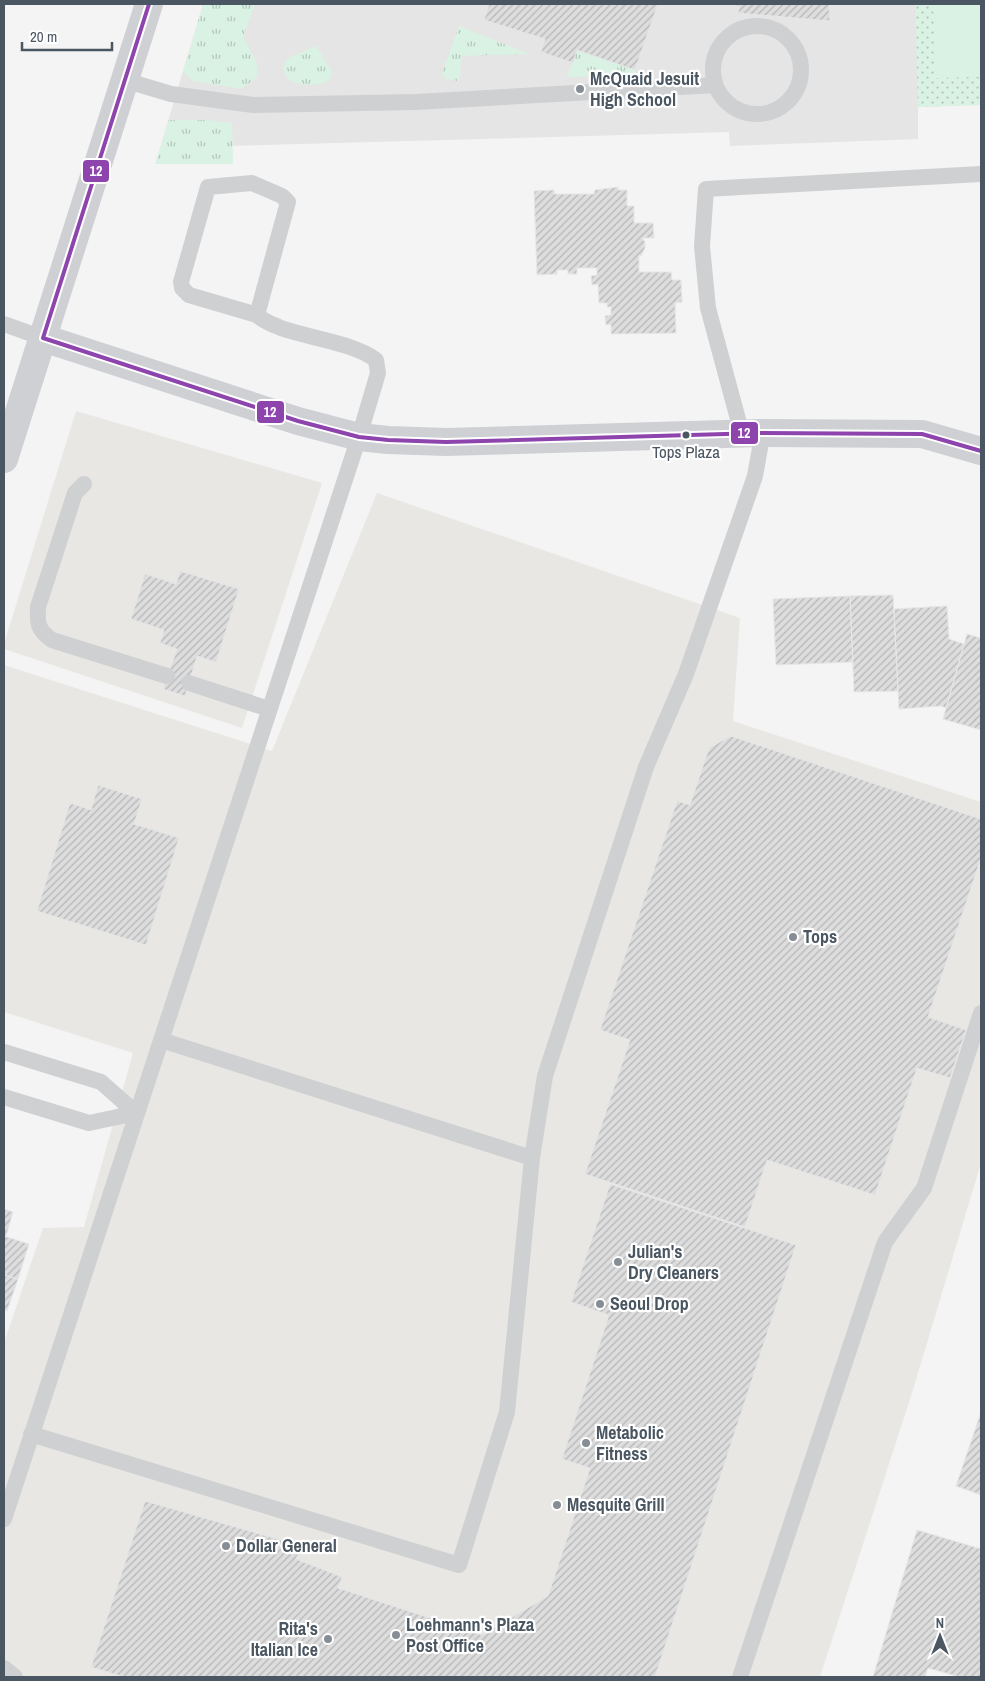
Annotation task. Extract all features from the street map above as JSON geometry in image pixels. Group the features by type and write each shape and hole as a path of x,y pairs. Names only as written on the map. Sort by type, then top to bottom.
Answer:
{"street":[{"path":"4,459 148,4"},
{"path":"43,338 298,421 359,436 388,440 446,442 751,433 922,434 981,451"}],"lane":[{"path":"760,26 775,30 787,38 796,49 801,63 801,77 796,91 787,103 775,111 761,115 747,114 733,108 722,98 715,85 713,71 715,56 722,44 733,34 746,28 760,26"},
{"path":"124,80 171,94 253,105 416,102 715,85"},
{"path":"32,1434 459,1565 507,1412 532,1158 545,1076 646,767 686,674 755,476 760,448 751,433 708,308 702,246 706,189 981,174"},
{"path":"4,1519 270,709 378,373 376,360 366,352 293,332 262,321 258,315 189,295 182,288 180,282 208,187 252,183 282,196 288,202 258,315"},
{"path":"4,324 43,338"},
{"path":"84,484 75,493 38,607 37,622 43,634 52,640 167,676"},
{"path":"188,683 270,709"},
{"path":"740,1677 885,1242 924,1188 981,1013"},
{"path":"161,1040 532,1158"},
{"path":"4,1052 101,1082 136,1113"},
{"path":"4,1098 89,1123 136,1113"},
{"path":"4,1668 15,1677"}],"shaded area":[{"name":"McQuaid Jesuit High School","path":"203,4 981,4 981,105 918,107 918,139 730,146 729,132 160,148"},
{"path":"76,411 322,483 242,728 4,649"},
{"path":"377,493 740,618 733,721 981,802 981,1163 912,1393 820,1677 4,1677 4,1343 43,1228 84,1227 133,1053 4,1012 4,665 272,751"}],"green space":[{"path":"203,4 255,4 243,37 257,63 257,77 241,89 193,81 183,72"},
{"path":"915,4 981,4 981,105 918,107"},
{"path":"933,4 981,4 981,77 936,78"},
{"path":"459,26 529,54 461,56 460,77 457,81 446,79 442,74"},
{"path":"316,46 331,70 330,78 323,83 311,85 294,83 288,78 283,67 288,58"},
{"path":"577,50 635,70 635,75 567,77"},
{"path":"169,120 207,120 232,123 233,164 155,164"}],"building":[{"name":"McQuaid Jesuit High School","path":"489,4 658,4 635,70 577,50 573,63 541,52 545,39 484,20"},
{"path":"704,4 829,4 830,21 738,13 739,6"},
{"path":"618,187 618,190 627,190 627,206 634,206 634,223 653,223 654,238 642,238 645,242 645,248 641,256 639,255 639,272 671,272 672,280 681,280 682,302 675,303 676,333 611,334 611,324 606,325 605,316 611,315 611,307 607,307 607,303 599,303 598,284 592,285 591,276 597,275 597,268 577,268 577,274 568,274 568,270 557,270 557,274 537,275 534,191 554,190 554,194 594,194 595,190"},
{"path":"180,571 239,589 216,662 197,656 185,696 163,689 177,649 160,643 164,630 131,619 145,574 176,584"},
{"path":"893,595 898,691 854,692 850,596"},
{"path":"850,596 853,662 776,665 773,599"},
{"path":"947,606 949,639 964,644 946,708 941,706 899,709 894,609"},
{"path":"967,634 981,638 981,730 943,719"},
{"name":"Tops","path":"731,736 981,819 981,858 928,1017 966,1030 950,1078 917,1068 875,1195 767,1160 745,1227 585,1174 630,1040 600,1030 677,801 690,805 709,748"},
{"path":"98,785 142,799 134,824 179,838 146,945 37,911 70,803 91,810"},
{"path":"610,1184 796,1245 655,1677 124,1677 91,1667 145,1501 302,1546 296,1559 342,1577 338,1588 482,1635 548,1596 590,1468 562,1459 609,1315 571,1302"},
{"path":"4,1209 13,1212 6,1236 4,1236"},
{"path":"4,1236 29,1244 18,1279 4,1275"},
{"path":"4,1275 18,1279 7,1311 4,1310"},
{"path":"981,1412 981,1495 956,1486"},
{"path":"917,1530 981,1549 981,1677 960,1677 928,1668 925,1677 873,1677"}],"transit line":[{"name":"12","path":"43,338 149,4"},
{"name":"12","path":"43,338 298,421 359,437 446,442 760,433 922,434 981,451"}],"place":[{"name":"McQuaid Jesuit High School","path":"580,89"},
{"name":"Tops Plaza","path":"686,435"},
{"name":"Tops","path":"793,937"},
{"name":"Julian's Dry Cleaners","path":"618,1262"},
{"name":"Seoul Drop","path":"600,1304"},
{"name":"Metabolic Fitness","path":"586,1443"},
{"name":"Mesquite Grill","path":"557,1505"},
{"name":"Dollar General","path":"226,1546"},
{"name":"Loehmann's Plaza Post Office","path":"396,1635"},
{"name":"Rita's Italian Ice","path":"328,1639"}]}
